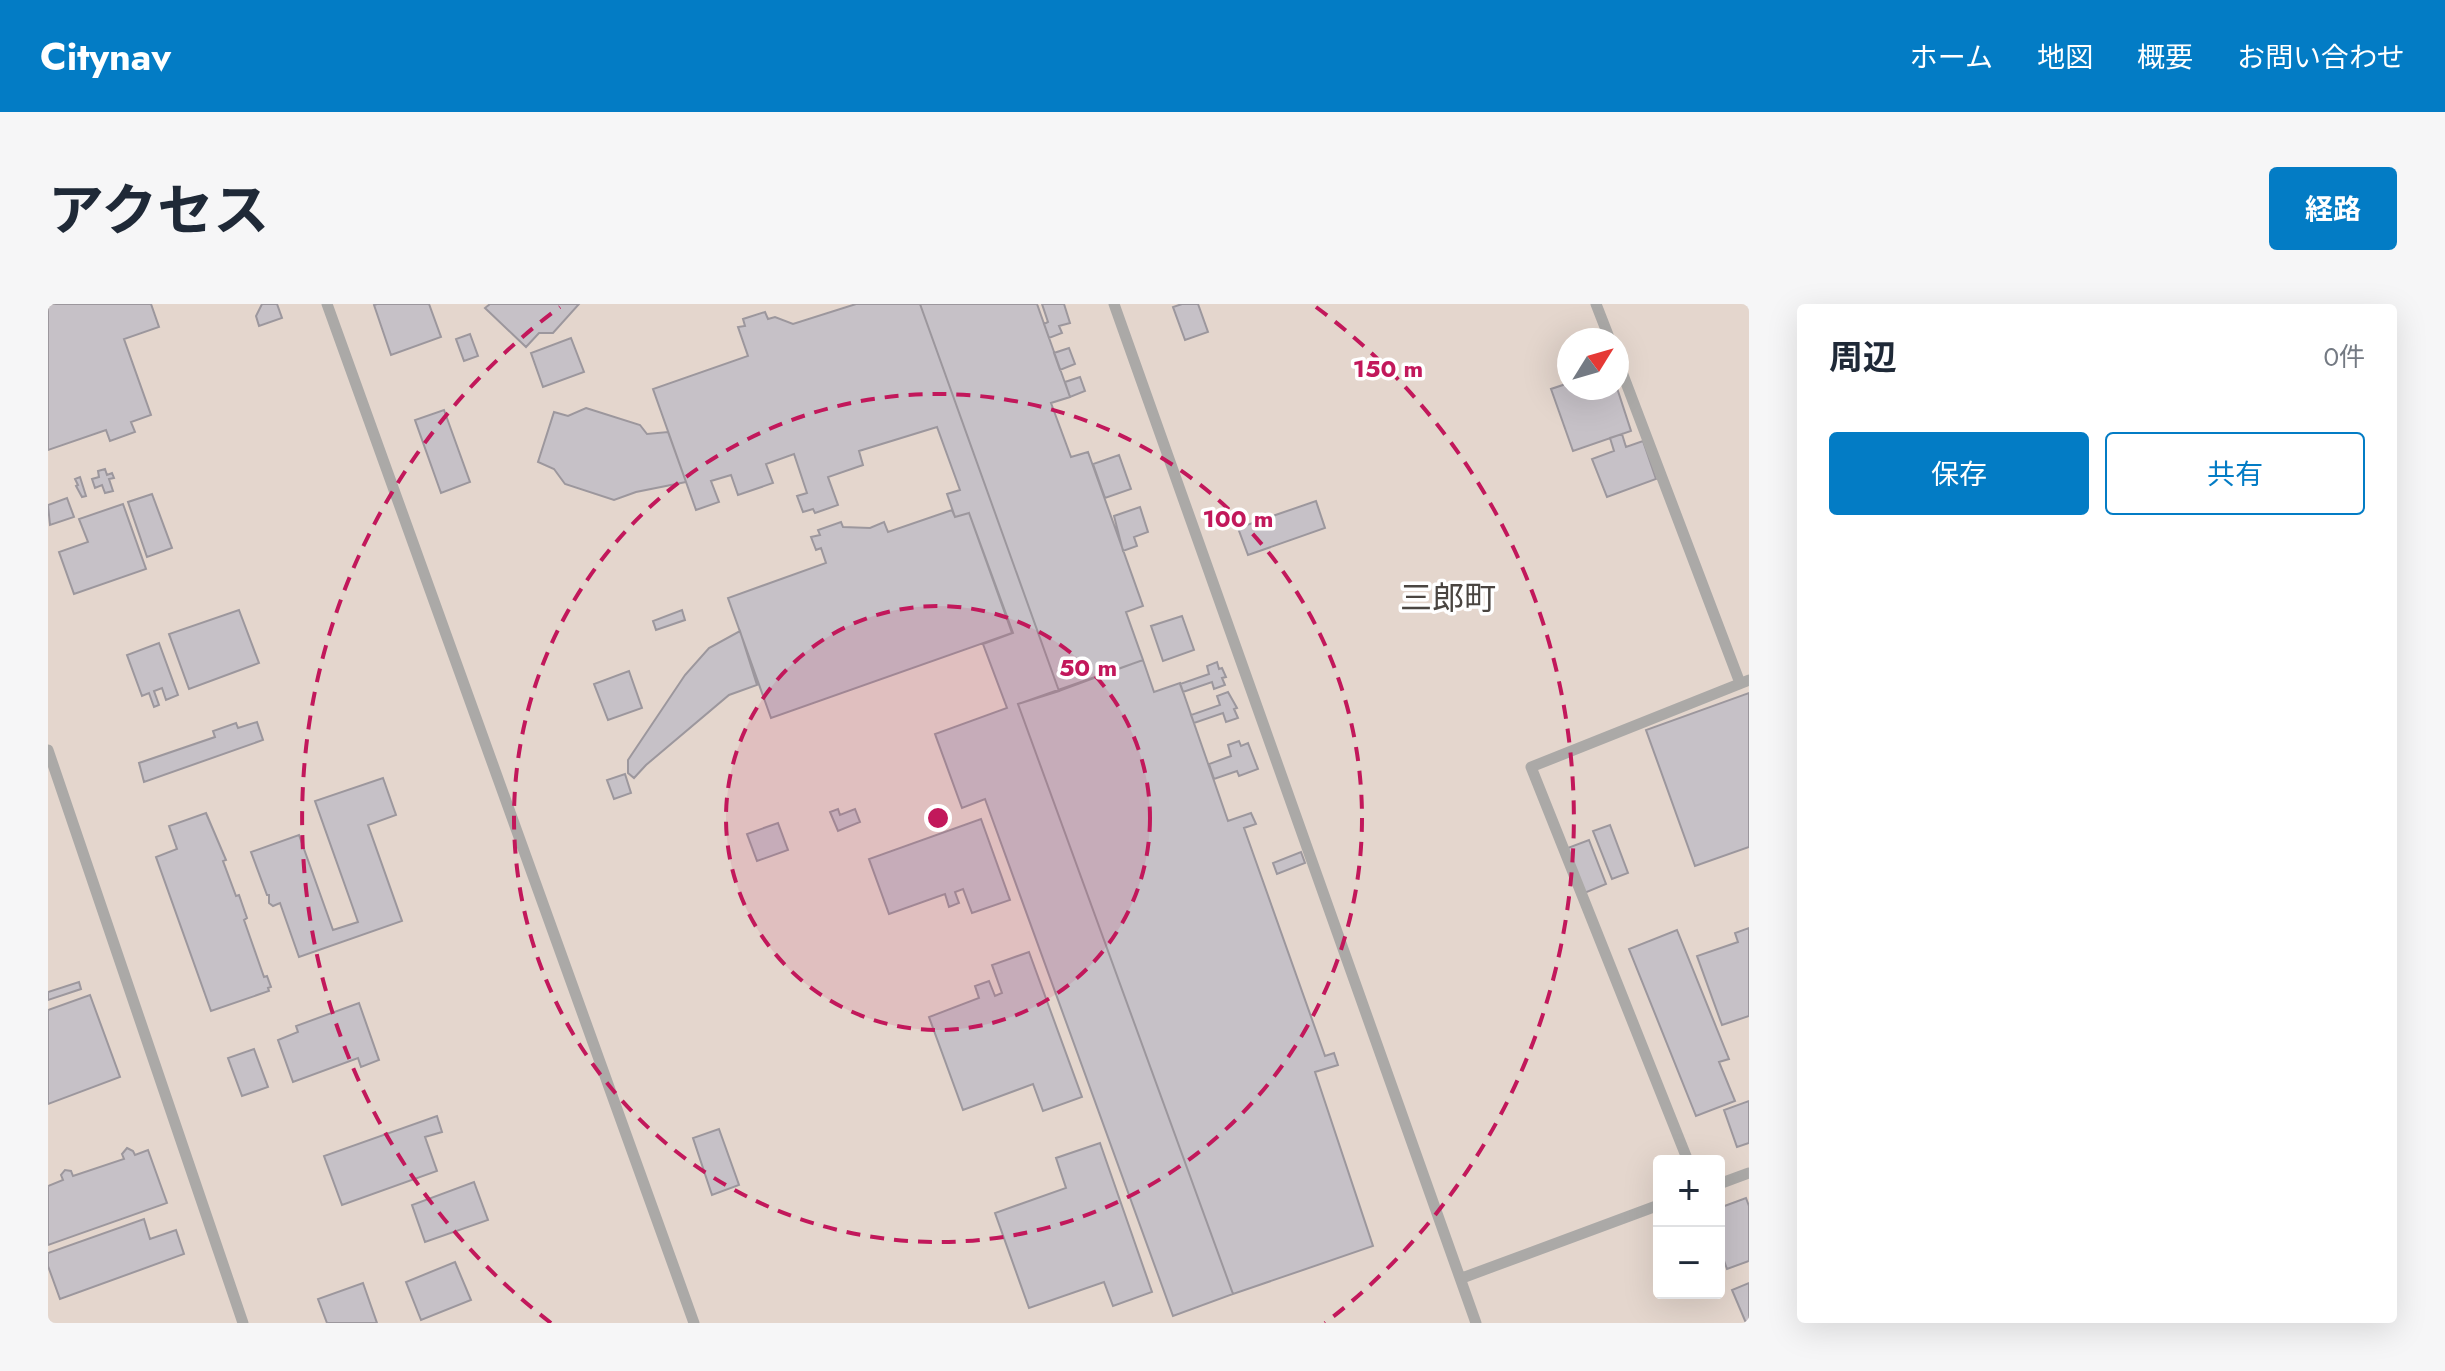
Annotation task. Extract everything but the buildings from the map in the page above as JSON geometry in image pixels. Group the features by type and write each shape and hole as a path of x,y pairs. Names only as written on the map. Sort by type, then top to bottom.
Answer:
{"lane":[{"path":"327,304 694,1323"},
{"path":"1114,304 1476,1323"},
{"path":"1596,304 1605,328"},
{"path":"1629,389 1744,681 1531,767 1686,1155"},
{"path":"48,750 243,1323"},
{"path":"1725,1182 1749,1173"},
{"path":"1462,1278 1653,1207"}],"shaded area":[{"path":"48,304 1749,304 1749,1323 48,1323"}],"district":[{"name":"三郎町","path":"1448,598"}]}
